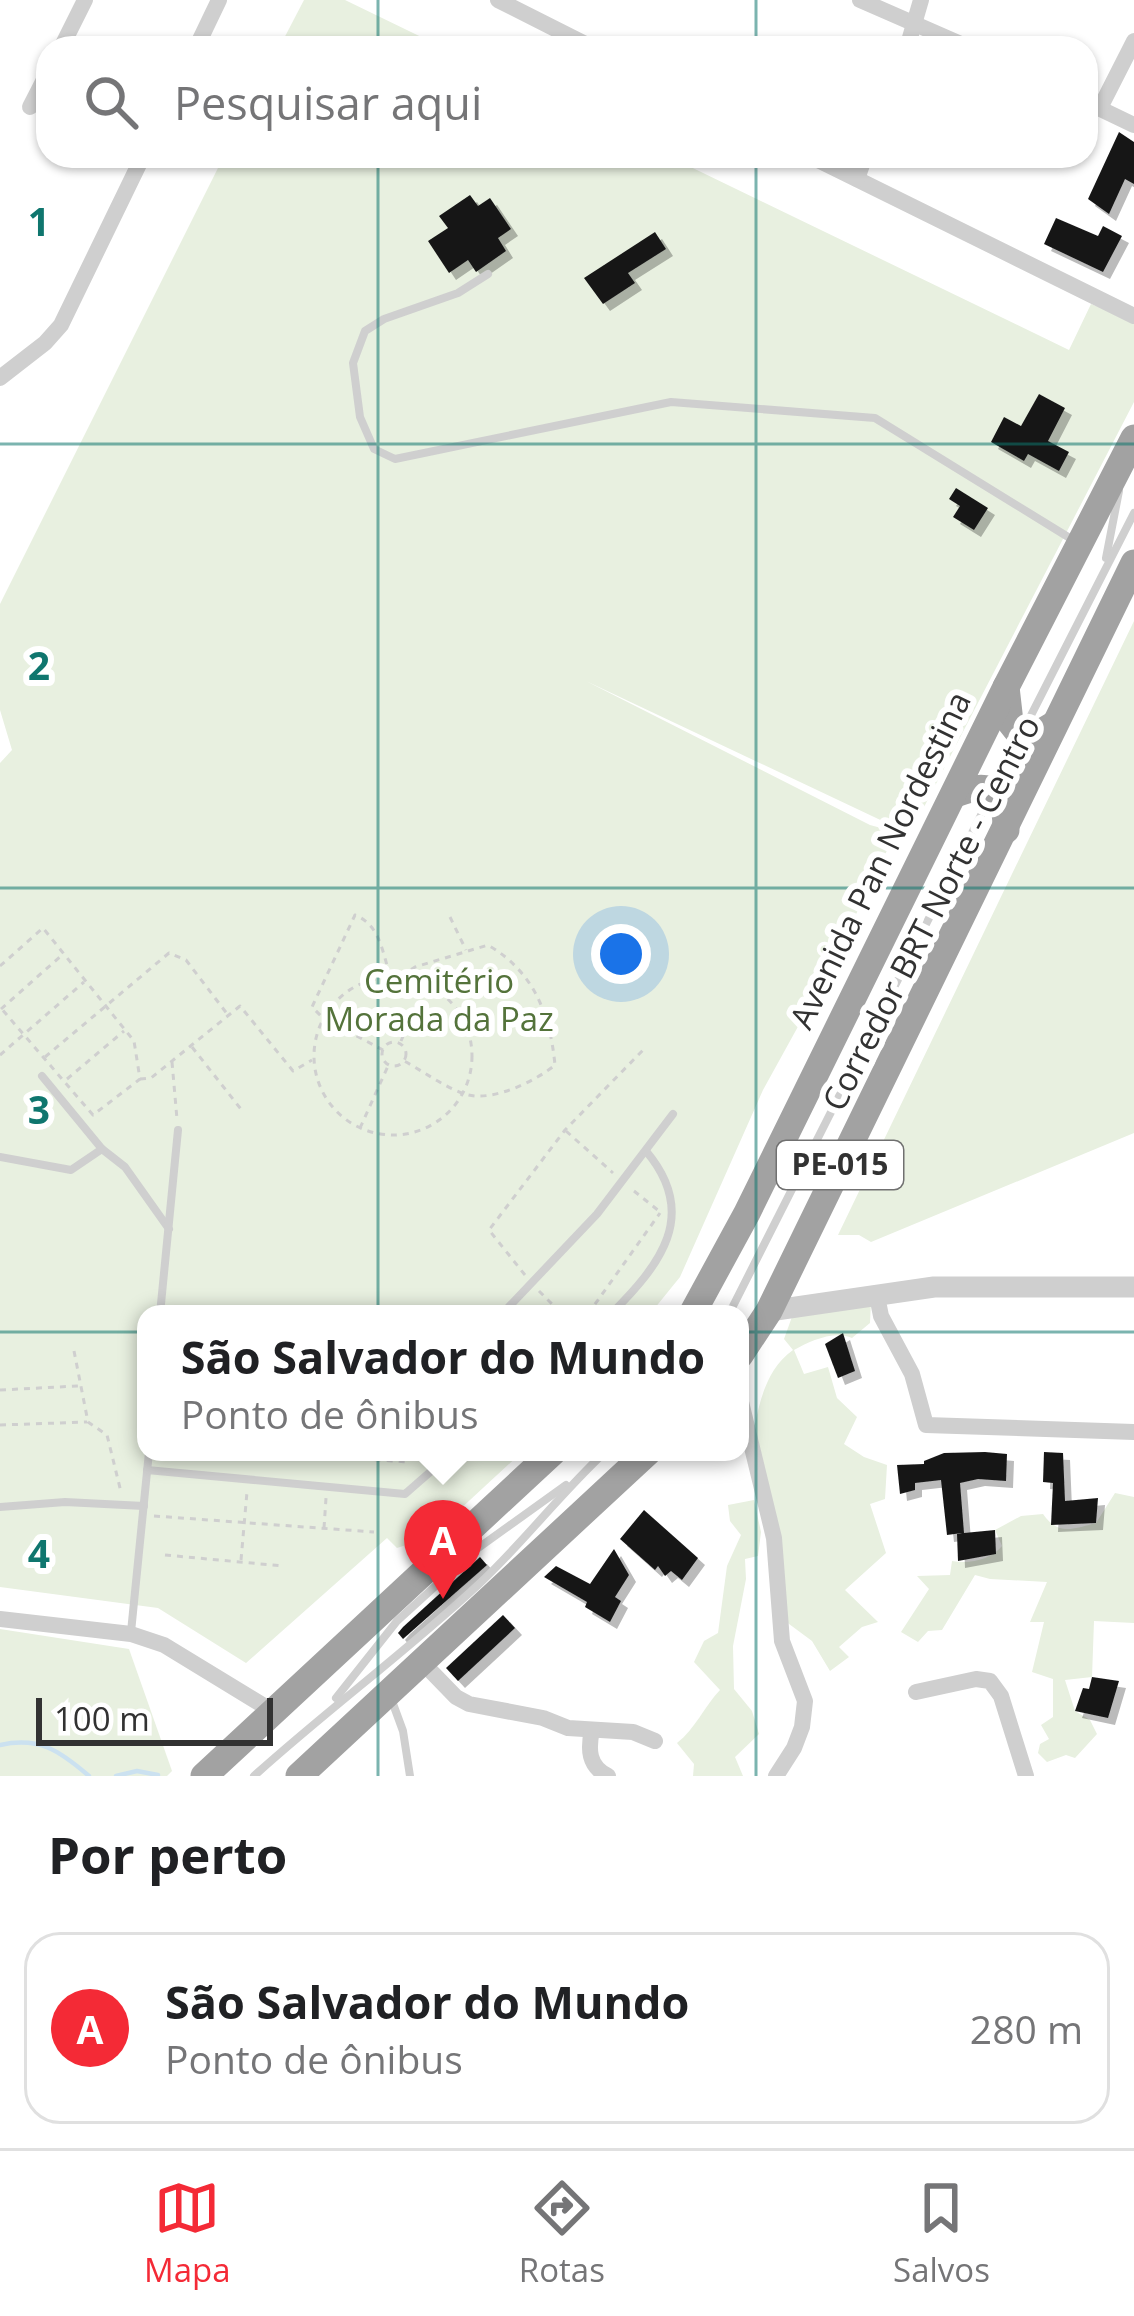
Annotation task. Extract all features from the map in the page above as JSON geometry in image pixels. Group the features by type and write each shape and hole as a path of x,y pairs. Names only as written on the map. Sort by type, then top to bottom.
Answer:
{"highway":[{"name":"Avenida Pan Nordestina","path":"697,1305 1130,446"},
{"name":"PE-015","path":"749,1341 769,1311 1134,563"},
{"path":"1006,687 1010,722 1021,736 1031,738 1053,725"},
{"path":"955,794 974,788 993,790 1002,799 1006,830"},
{"path":"204,1776 543,1461"},
{"path":"299,1776 638,1461"}],"street":[{"path":"67,36 86,0"},
{"path":"202,36 219,0"},
{"path":"498,0 569,36"},
{"path":"860,0 945,36"},
{"path":"912,36 921,0"},
{"path":"1098,97 1134,41"},
{"path":"30,106 36,95"},
{"path":"1098,107 1134,125"},
{"path":"0,378 61,326 136,168"},
{"path":"834,168 1134,316"},
{"path":"856,179 861,168"},
{"path":"769,1311 969,1285 1134,1287"},
{"path":"877,1296 881,1316 912,1374 926,1425 1134,1432"},
{"path":"749,1435 774,1538 782,1641 805,1701 794,1748 776,1776"},
{"path":"0,1619 131,1634 164,1645 274,1712"},
{"path":"423,1663 469,1704 527,1714 568,1728 633,1732 656,1741"},
{"path":"916,1692 976,1679 990,1681 1001,1696 1026,1776"},
{"path":"592,1730 590,1755 608,1776"}],"lane":[{"path":"488,274 458,293 365,331 353,363 360,417 374,449 395,459 670,402 874,418 1079,544"},
{"path":"1103,572 1130,446"},
{"name":"Corredor BRT Norte - Centro","path":"734,1305 1134,512"},
{"path":"42,1076 102,1149 125,1167 169,1229"},
{"path":"511,1305 597,1214 673,1114"},
{"path":"161,1305 178,1130"},
{"path":"0,1157 71,1170 102,1149"},
{"path":"619,1305 658,1262 673,1210 663,1175 646,1151"},
{"path":"131,1634 148,1461"},
{"path":"147,1470 405,1494 435,1461"},
{"path":"254,1776 328,1708 413,1645 484,1580 595,1461"},
{"path":"328,1708 398,1621 502,1528 577,1478"},
{"path":"0,1507 65,1502 124,1504 143,1511"},
{"path":"389,1694 404,1731 410,1776"}],"path":[{"path":"360,1128 389,1065 383,1050 323,1018 312,1007 355,915 369,920 376,929 390,977"},
{"path":"450,917 466,952"},
{"path":"0,966 43,928 134,1041 140,1079"},
{"path":"389,1065 404,1060 464,1094 479,1096 534,1080 555,1065 546,1009 536,990 488,945 415,967 400,977"},
{"path":"44,1058 169,953 186,960 229,1016"},
{"path":"64,954 0,1008 93,1115 140,1079 151,1078 240,1006 293,1071 314,1060"},
{"path":"400,977 426,984 452,1003 468,1031 472,1063 464,1094 445,1117 419,1132 389,1136 341,1117 318,1081 314,1060 323,1018 348,991 364,982 400,977"},
{"path":"0,1055 85,980"},
{"path":"400,1043 426,984"},
{"path":"64,1082 125,1030"},
{"path":"400,1043 404,1060"},
{"path":"383,1050 386,1044 400,1043"},
{"path":"190,1046 244,1113"},
{"path":"489,1230 565,1130 645,1048"},
{"path":"172,1060 178,1130"},
{"path":"595,1305 660,1212 673,1210"},
{"path":"74,1351 88,1422"},
{"path":"0,1390 80,1386"},
{"path":"0,1425 88,1422 107,1435 124,1504"},
{"path":"402,1461 410,1462"},
{"path":"241,1562 247,1484"},
{"path":"324,1528 326,1490"},
{"path":"143,1511 374,1532"},
{"path":"165,1555 283,1566"}],"green space":[{"path":"304,0 345,0 419,36 285,36"},
{"name":"Cemitério Morada da Paz","path":"218,168 693,168 1069,350 1091,304 1134,321 1134,402 910,834 586,681 870,825 896,832 827,974 763,1090 680,1277 657,1305 137,1305 137,1461 512,1461 430,1537 397,1548 387,1538 246,1663 158,1608 0,1587 0,763 12,750 0,710 0,604"},
{"path":"1134,621 1134,1133 871,1242 859,1235 838,1235"},
{"path":"871,1301 870,1323 852,1338 830,1336 794,1350 804,1374 828,1367 837,1398 857,1417 844,1444 887,1465 885,1499 870,1504 886,1553 845,1590 878,1622 862,1627 839,1647 849,1657 830,1671 812,1641 785,1621 755,1424 767,1382 793,1350 784,1339 793,1314"},
{"path":"1115,1493 1134,1497 1134,1623 1094,1621 1092,1677 1065,1680 1075,1711 1090,1720 1097,1734 1075,1758 1066,1755 1047,1762 1038,1753 1040,1744 1049,1739 1041,1725 1053,1717 1053,1679 1032,1672 1044,1622 1030,1622 1047,1582 975,1575 942,1630 928,1631 918,1642 901,1632 929,1589 917,1576 950,1575 952,1561 992,1555 1002,1546 995,1530 1021,1516 1043,1514 1054,1526 1067,1529 1096,1523"},
{"path":"754,1500 761,1532 758,1556 745,1559 746,1579 733,1646 734,1689 752,1711 759,1734 735,1757 743,1776 693,1776 694,1764 677,1743 720,1690 694,1662 704,1641 718,1633 727,1566 741,1535 730,1521 728,1505"},
{"path":"0,1629 129,1649 172,1771 167,1776 0,1776"}],"building":[{"path":"1119,132 1134,142 1134,184 1125,179 1109,214 1088,199"},
{"path":"470,195 478,206 490,198 511,229 498,238 506,251 476,272 468,260 449,273 428,241 448,228 439,216"},
{"path":"1056,218 1098,236 1103,226 1122,236 1103,272 1044,244"},
{"path":"655,232 666,249 628,273 635,283 603,304 584,278"},
{"path":"1039,394 1065,408 1048,441 1069,452 1059,471 1028,454 1024,461 991,442 1004,417 1021,426"},
{"path":"956,488 988,508 974,530 953,517 960,506 949,499"},
{"path":"843,1333 855,1371 838,1378 825,1344"},
{"path":"1044,1452 1063,1453 1065,1501 1098,1498 1096,1523 1051,1525 1053,1483 1043,1482"},
{"path":"944,1453 1007,1454 1006,1481 960,1483 964,1533 995,1530 996,1554 958,1561 957,1534 962,1533 947,1535 941,1480 915,1483 915,1490 900,1494 897,1465 924,1464"},
{"path":"644,1510 698,1558 682,1580 671,1571 665,1576 658,1566 655,1570 620,1539"},
{"path":"614,1549 629,1575 615,1597 621,1601 610,1622 544,1577 556,1566 590,1584"},
{"path":"480,1557 487,1565 403,1639 398,1633 403,1627"},
{"path":"503,1615 515,1628 458,1681 446,1668"},
{"path":"1092,1677 1119,1681 1108,1718 1075,1711"}],"waterway":[{"path":"0,1745 38,1744 89,1776"},
{"path":"116,1776 137,1771 158,1775"}],"place":[{"name":"São Salvador do Mundo","path":"443,1599"}]}
